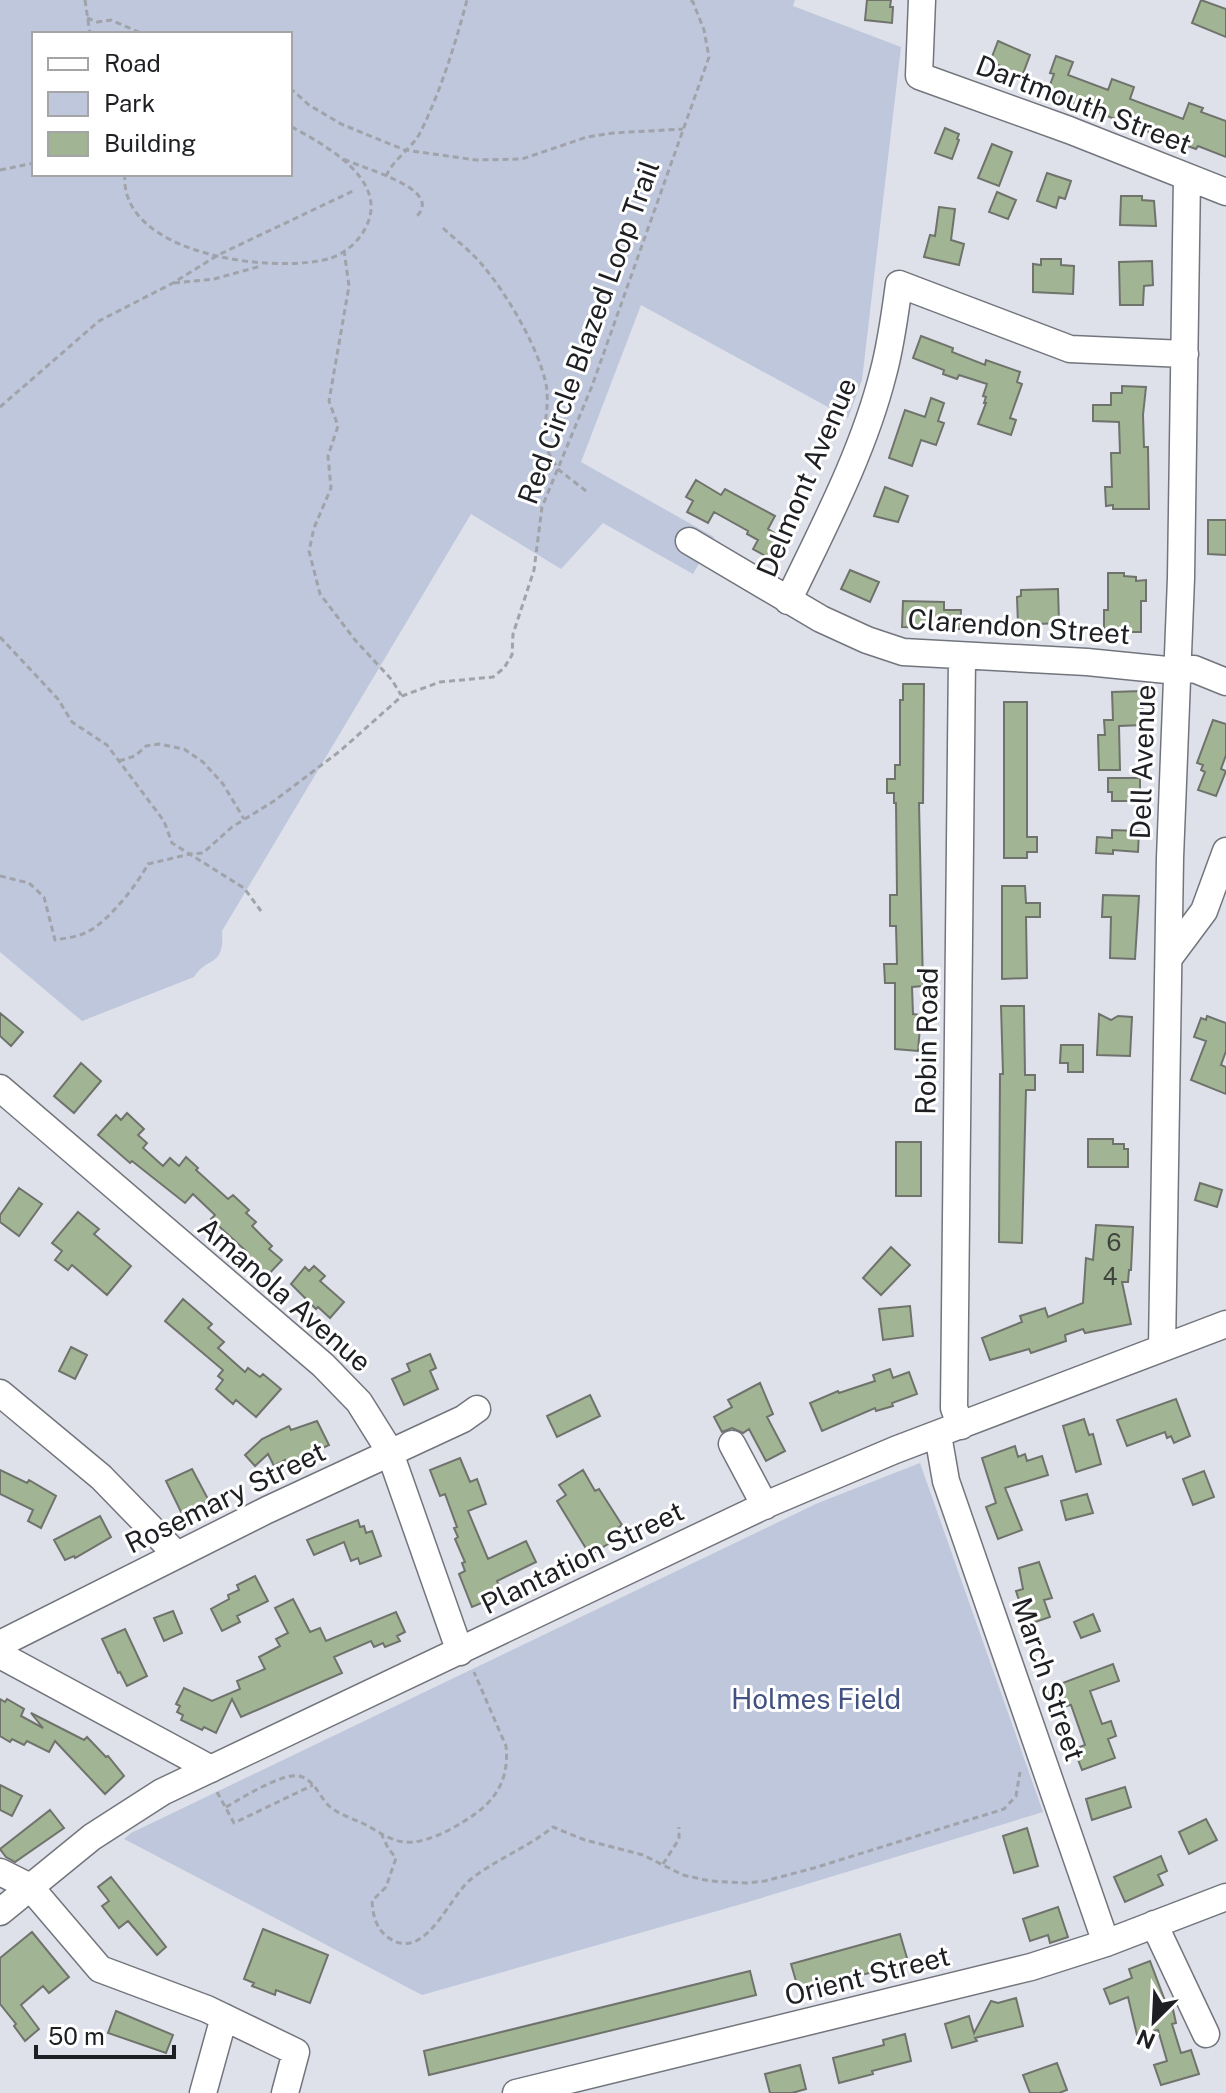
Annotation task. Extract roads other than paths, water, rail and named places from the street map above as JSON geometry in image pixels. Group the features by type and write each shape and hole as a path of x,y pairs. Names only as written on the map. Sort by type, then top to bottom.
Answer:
{"street":[{"name":"Dartmouth Street","path":"922,0 919,76 1069,130 1226,192"},
{"name":"Dell Avenue","path":"1162,1348 1169,958 1181,578 1187,177"},
{"name":"Delmont Avenue","path":"788,601 828,517 873,409 889,349 899,284 1070,349 1185,354"},
{"name":"Clarendon Street","path":"689,541 788,601 885,647 903,652 1087,662 1177,671 1194,669 1226,682"},
{"name":"Robin Road","path":"950,1430 954,1408 962,656"},
{"path":"1169,958 1204,911 1226,851"},
{"name":"Amanola Avenue","path":"5,1103 341,1382 367,1412 390,1453 467,1662"},
{"name":"Plantation Street","path":"0,1912 119,1817 162,1792 214,1779 467,1662 765,1506 950,1430 1226,1324"},
{"path":"0,1393 101,1477 177,1555"},
{"name":"Rosemary Street","path":"0,1644 177,1555 463,1419 477,1409"},
{"name":"March Street","path":"950,1430 946,1481 1106,1943"},
{"path":"732,1444 765,1506"},
{"path":"0,1655 214,1779"},
{"path":"0,1872 30,1887 100,1969 224,2017 296,2052 285,2093"},
{"name":"Orient Street","path":"516,2093 1022,1969 1106,1943 1226,1897"},
{"path":"1154,1924 1206,2034"},
{"path":"203,2093 224,2017"}],"park label":[{"name":"Holmes Field","path":"816,1698"}]}
